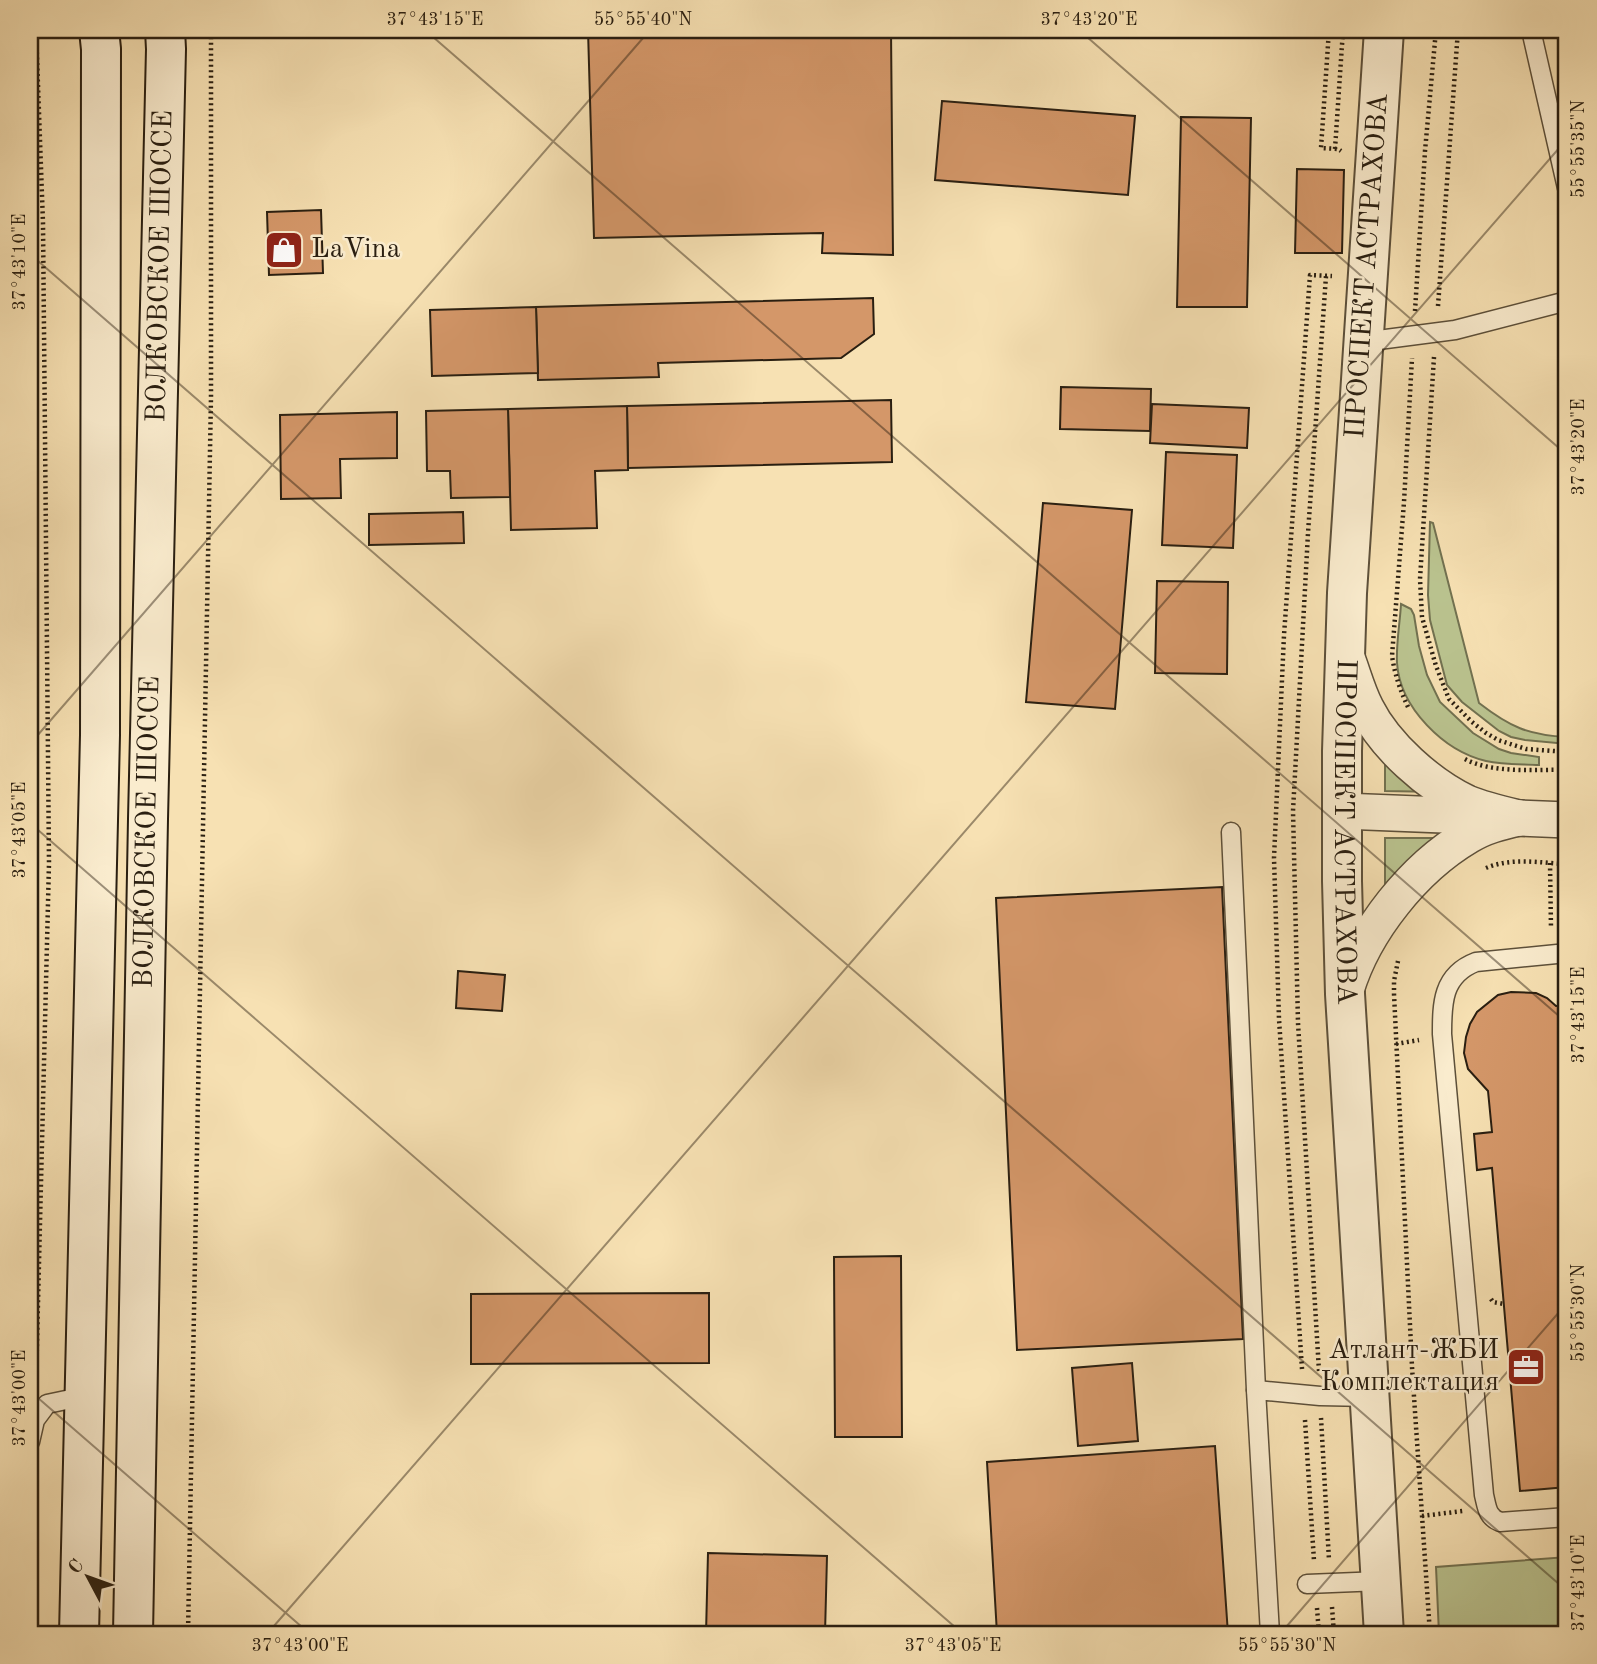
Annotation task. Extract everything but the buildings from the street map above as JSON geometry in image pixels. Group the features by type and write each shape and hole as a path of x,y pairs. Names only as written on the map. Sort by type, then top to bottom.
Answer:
{"main road":[{"name":"ВОЛКОВСКОЕ ШОССЕ","path":"79,1634 100,735 99,30"},
{"name":"ВОЛКОВСКОЕ ШОССЕ","path":"132,1634 165,30"},
{"name":"ПРОСПЕКТ АСТРАХОВА","path":"1384,30 1347,593 1342,811 1345,994 1384,1634"}],"street":[{"path":"1345,650 1366,708 1383,734 1402,755 1444,789 1468,803 1519,818"},
{"path":"1342,811 1567,820"},
{"path":"1345,994 1364,945 1419,874 1469,835 1495,823 1519,818"}],"lane":[{"path":"1531,30 1567,188"},
{"path":"1363,342 1455,330 1567,301"},
{"path":"1231,832 1256,1390 1270,1634"},
{"path":"1559,953 1468,965 1452,979 1445,992 1442,1034 1487,1508 1491,1517 1500,1522 1567,1517"},
{"path":"1256,1390 1370,1397"},
{"path":"30,1443 35,1420 47,1404 85,1396"},
{"path":"1312,1584 1381,1581"}],"path":[{"path":"35,1420 49,863 43,223 36,30"},
{"path":"188,1634 211,411 211,30"},
{"path":"1329,30 1321,148 1338,149 1346,156"},
{"path":"1335,149 1343,30"},
{"path":"1409,709 1395,674 1392,656 1425,151 1436,30"},
{"path":"1458,30 1420,579 1422,617 1449,699 1464,715 1486,733 1505,743 1526,749 1567,752"},
{"path":"1319,1634 1312,1584 1304,1395 1279,1019 1274,845 1284,635 1310,275 1334,276"},
{"path":"1463,758 1483,766 1498,768 1567,770"},
{"path":"1482,870 1492,865 1520,861 1567,864"},
{"path":"1550,863 1559,953"},
{"path":"1399,956 1394,994 1412,1367 1430,1634"},
{"path":"1422,1516 1487,1508"}],"green space":[{"path":"1430,522 1433,523 1479,703 1500,718 1530,732 1567,737 1567,744 1511,737 1462,702 1447,685 1430,620"},
{"path":"1401,604 1411,609 1414,615 1427,675 1440,702 1473,733 1499,749 1539,757 1539,765 1499,763 1470,756 1440,737 1415,711 1400,680 1397,663"},
{"path":"1385,750 1439,792 1385,791"},
{"path":"1385,838 1453,838 1385,903"},
{"path":"1567,1557 1567,1634 1439,1634 1436,1567"}],"place":[{"name":"LaVina","path":"284,250"},
{"name":"Атлант-ЖБИ Комплектация","path":"1526,1367"}]}
